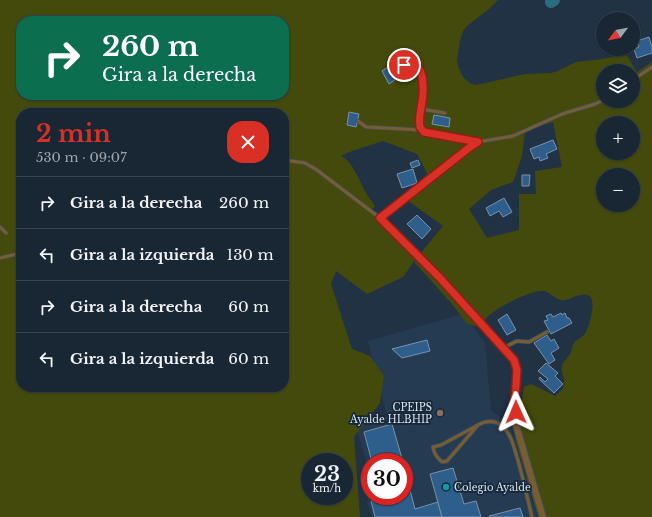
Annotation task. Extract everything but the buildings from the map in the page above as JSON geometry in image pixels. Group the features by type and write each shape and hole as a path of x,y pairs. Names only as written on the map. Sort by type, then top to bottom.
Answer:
{"street":[{"path":"476,318 514,360 517,370 515,399 516,425 543,517"}],"lane":[{"path":"404,65 418,66 422,73 423,98 420,116 420,127 422,130"},
{"path":"640,75 652,67"},
{"path":"358,121 366,128 422,130 424,132 478,142 514,136 562,114 596,104"},
{"path":"421,109 445,113"},
{"path":"380,218 478,142"},
{"path":"289,161 305,163 317,170 380,218 440,278 476,318"},
{"path":"0,227 6,233"},
{"path":"0,258 16,254"},
{"path":"503,348 517,341 529,342 547,332"},
{"path":"478,425 447,461 442,462 434,453 433,447 441,445 478,425 484,422 494,422 503,426 513,444 523,477 532,517"}],"shaded area":[{"name":"CPEIPS Ayalde HLBHIP","path":"463,314 485,343 491,410 510,426 537,517 372,517 368,505 413,505 413,453 364,453 356,426 387,416 368,341"}],"green space":[{"path":"0,0 498,0 463,31 457,61 465,79 475,85 525,74 551,73 576,62 617,56 627,56 632,64 596,64 596,108 640,108 640,70 652,62 652,517 538,517 515,439 524,387 531,384 555,396 560,392 564,382 562,369 563,364 571,353 574,343 586,332 592,314 591,298 585,294 564,300 556,298 545,291 520,297 501,307 487,317 484,322 484,328 467,324 452,304 415,263 415,260 403,277 367,294 336,271 331,284 352,349 370,356 384,376 380,403 354,437 360,517 0,517","holes":["553,122 562,167 535,171 536,194 519,194 519,230 487,238 469,209 491,190 513,182 522,156 525,131","383,141 417,154 429,177 407,200 443,226 416,259 406,245 371,211 375,206 367,195 349,162 341,156"]}],"place":[{"name":"CPEIPS Ayalde HLBHIP","path":"440,413"},
{"name":"Colegio Ayalde","path":"446,487"}],"route":[{"path":"404,65 418,66 422,73 423,98 420,127 424,132 478,142 380,218 440,278 514,360 517,370 515,399 516,412"}]}
